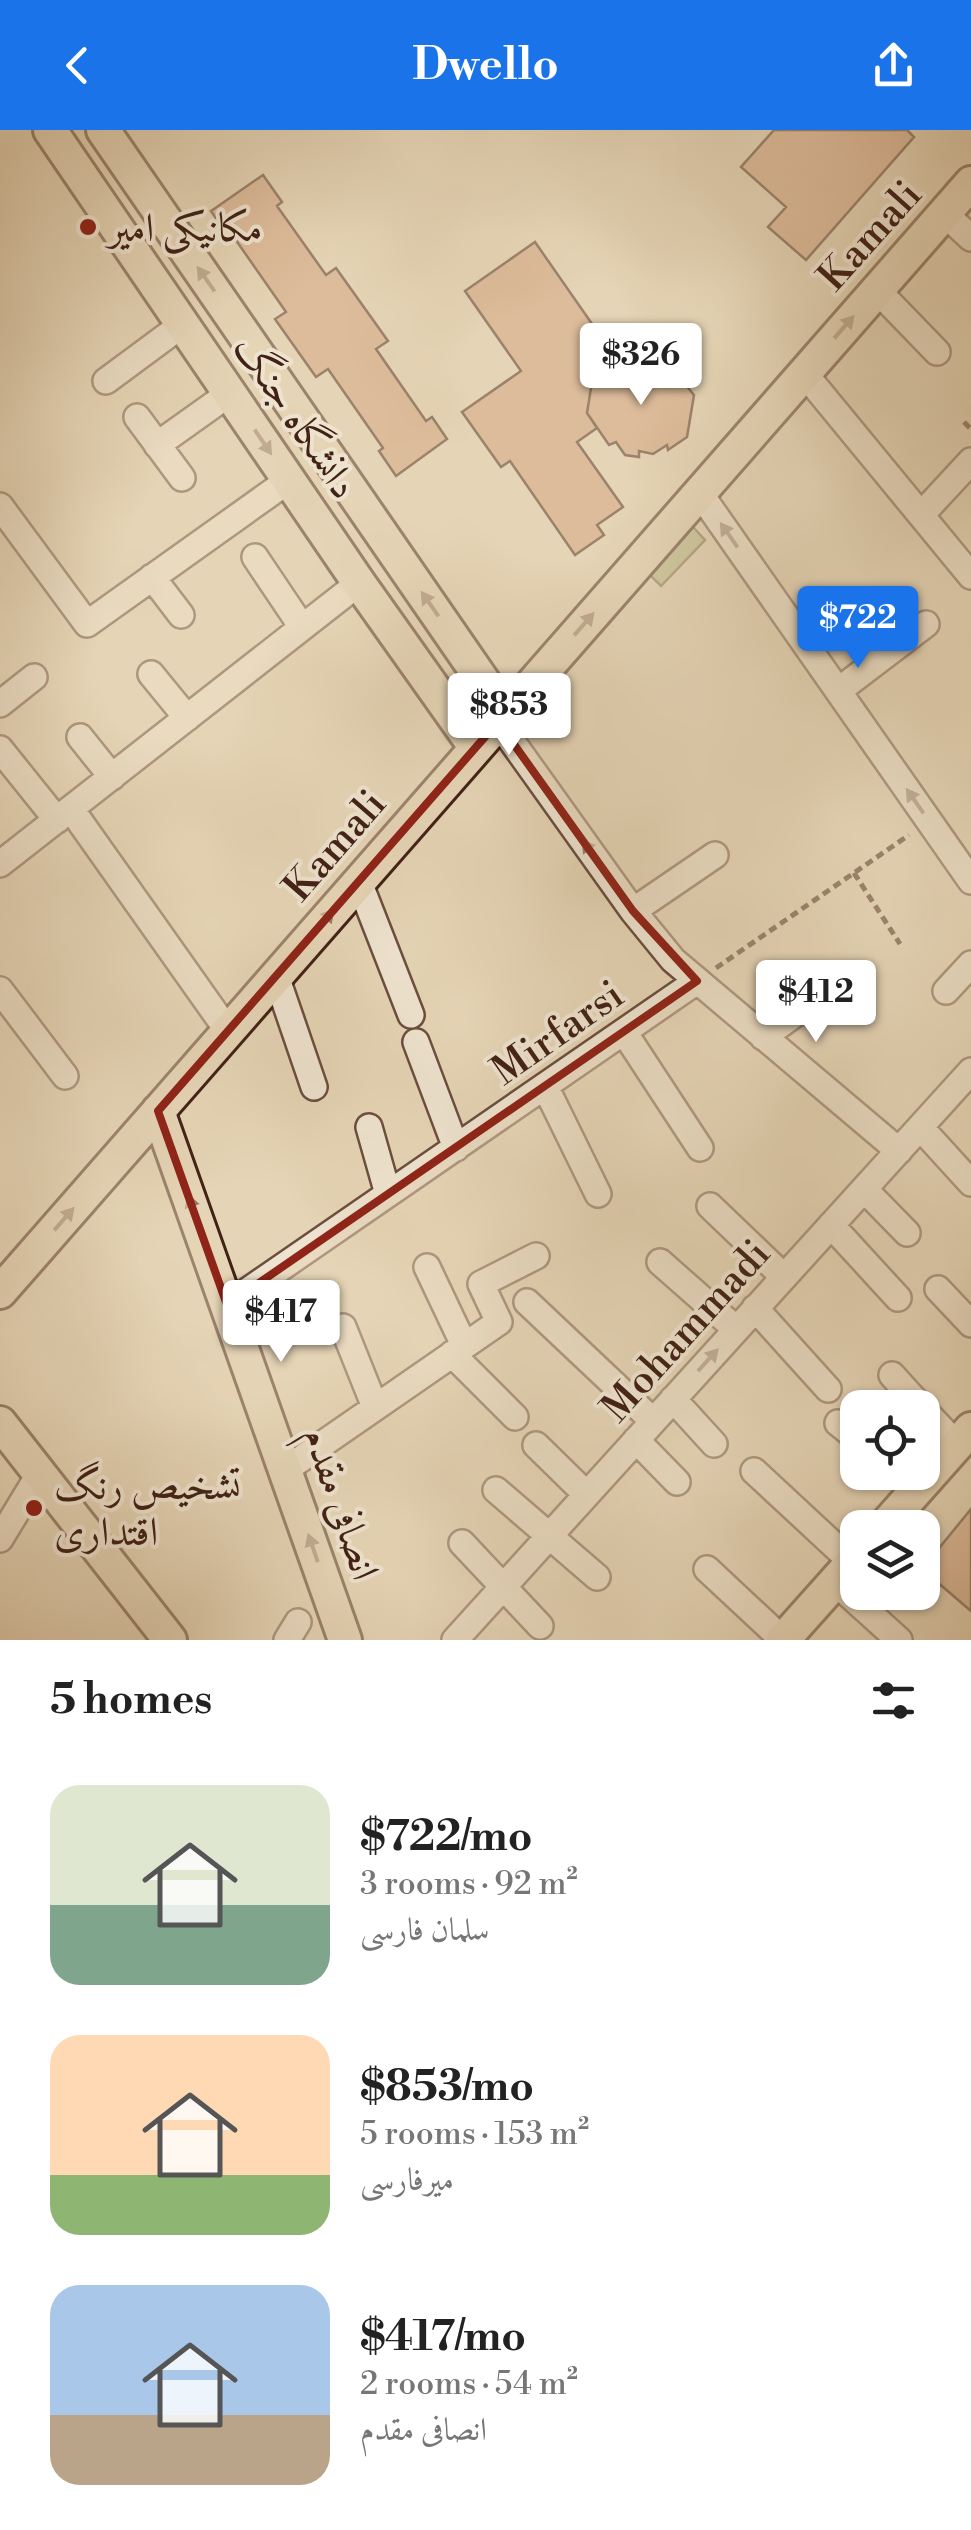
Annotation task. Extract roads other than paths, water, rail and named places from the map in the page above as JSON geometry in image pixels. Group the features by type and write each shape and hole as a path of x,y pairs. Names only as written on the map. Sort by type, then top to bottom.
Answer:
{"main road":[{"name":"دانشگاه جنگ","path":"50,130 476,748"},
{"name":"دانشگاه جنگ","path":"104,130 502,718"},
{"name":"Kamali","path":"0,1292 971,183"},
{"name":"انصافی مقدم","path":"158,1111 346,1640"},
{"path":"0,1423 170,1640"},
{"path":"940,1456 964,1437"},
{"path":"783,1640 840,1575"}],"street":[{"path":"945,214 971,238"},
{"path":"876,290 937,352"},
{"path":"106,381 183,324"},
{"path":"804,373 971,576"},
{"path":"157,445 230,393"},
{"path":"137,417 182,478"},
{"path":"921,515 971,460"},
{"path":"0,506 87,624 289,480"},
{"path":"699,492 971,881"},
{"path":"255,557 302,628"},
{"path":"152,578 181,615"},
{"path":"0,864 359,583"},
{"path":"838,691 926,624"},
{"path":"151,674 187,718"},
{"path":"0,704 34,677"},
{"path":"502,718 673,960 899,1151"},
{"path":"80,737 112,777"},
{"path":"0,749 64,814 228,1031"},
{"path":"634,910 715,855"},
{"path":"359,882 411,1015"},
{"path":"946,991 971,964"},
{"path":"276,976 314,1086"},
{"name":"Mirfarsi","path":"227,1305 697,981"},
{"path":"764,1037 831,988"},
{"path":"0,990 65,1076"},
{"path":"624,1032 700,1148"},
{"path":"416,1042 456,1148"},
{"name":"Mohammadi","path":"455,1640 971,1071"},
{"path":"545,1086 598,1194"},
{"path":"369,1127 388,1194"},
{"path":"920,1128 971,1183"},
{"path":"864,1188 907,1233"},
{"path":"710,1206 784,1277"},
{"path":"831,1225 898,1298"},
{"path":"286,1470 499,1322 481,1284 536,1256"},
{"path":"660,1262 736,1329"},
{"path":"427,1267 458,1350 514,1417"},
{"path":"938,1288 971,1324"},
{"path":"527,1302 644,1431 678,1482"},
{"path":"755,1308 828,1389"},
{"path":"343,1328 375,1408"},
{"path":"892,1375 906,1390"},
{"path":"673,1399 714,1444"},
{"path":"940,1420 964,1437"},
{"path":"536,1445 586,1494"},
{"path":"754,1472 840,1558"},
{"path":"0,1539 40,1474"},
{"path":"496,1490 598,1577"},
{"path":"462,1543 540,1626"},
{"path":"707,1569 783,1640"},
{"path":"878,1610 898,1640"}],"place":[{"name":"مکانیکی امیر","path":"88,227"},
{"name":"تشخیص رنگ اقتداری","path":"34,1508"}]}
